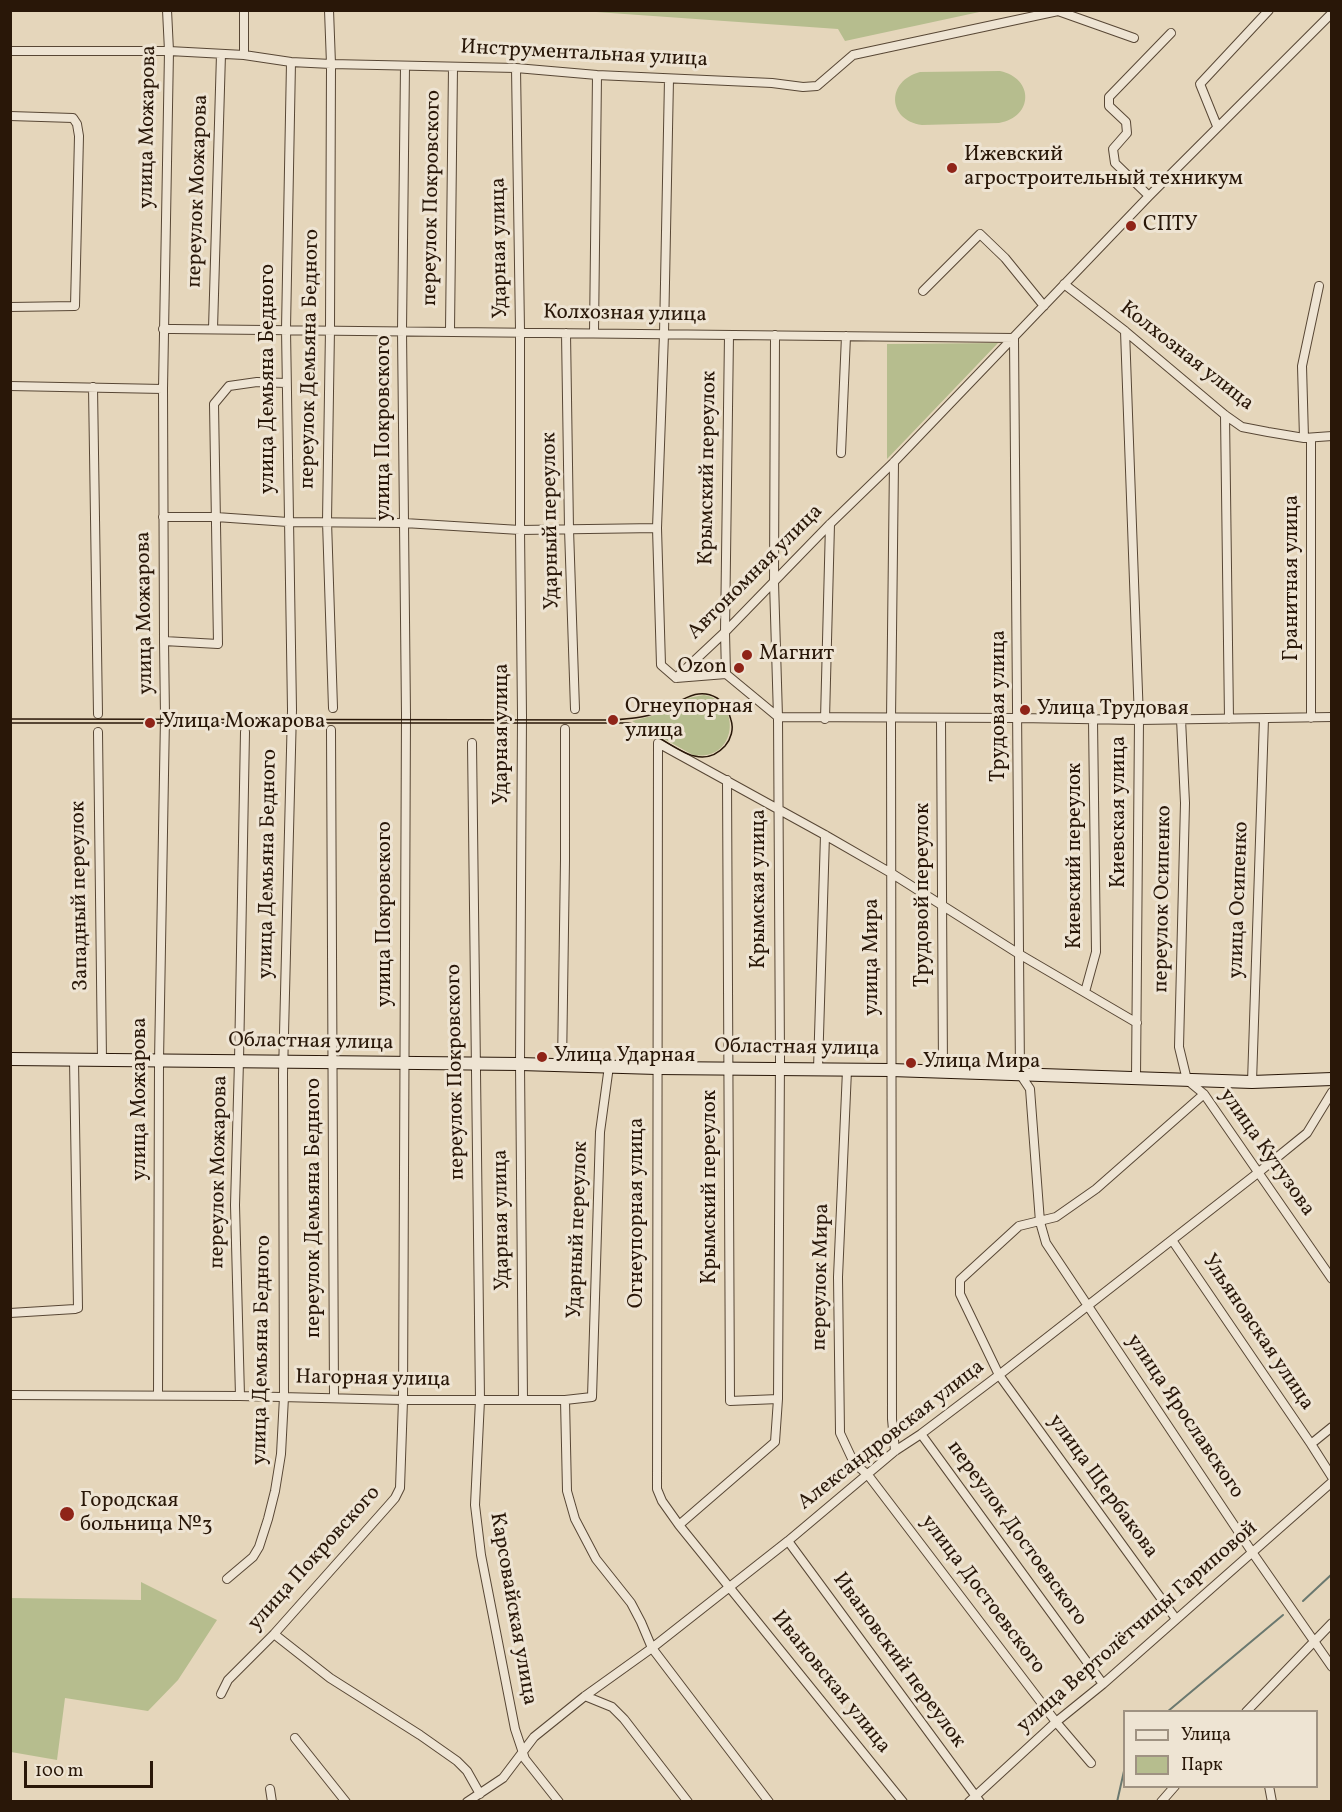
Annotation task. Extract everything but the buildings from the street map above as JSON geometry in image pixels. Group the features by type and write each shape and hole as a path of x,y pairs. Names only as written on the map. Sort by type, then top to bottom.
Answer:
{"main road":[{"name":"Областная улица","path":"10,1059 891,1070 1252,1082 1332,1079"}],"street":[{"name":"улица Можарова","path":"158,1395 159,1061 165,717 163,389 169,51 167,10"},
{"path":"244,10 244,55"},
{"name":"переулок Демьяна Бедного","path":"329,10 331,64 330,329 327,521 333,708"},
{"path":"1217,126 1200,84 1269,10"},
{"name":"Инструментальная улица","path":"10,51 169,51 244,55 291,62 516,68 597,75 772,83 802,87 818,86 853,55 1058,11 1134,38"},
{"name":"Автономная улица","path":"676,678 894,462 1217,126 1332,13"},
{"path":"1149,196 1114,163 1113,149 1127,133 1126,122 1109,106 1109,97 1171,33"},
{"name":"переулок Можарова","path":"213,329 221,54"},
{"name":"улица Демьяна Бедного","path":"226,1579 253,1557 259,1547 268,1519 276,1491 281,1454 284,1397 283,1061 292,710 286,383 291,62"},
{"name":"улица Покровского","path":"221,1694 228,1680 274,1634 396,1498 400,1488 403,1400 406,723 402,330 405,66"},
{"name":"переулок Покровского","path":"450,330 453,67"},
{"name":"Ударная улица","path":"516,68 520,330 519,530 522,715 520,1064 523,1399"},
{"path":"594,333 597,75"},
{"path":"669,79 657,528 661,665 676,678"},
{"path":"10,116 73,118 77,124 79,136 75,306 10,307"},
{"path":"923,291 980,234 1005,258 1044,306"},
{"name":"Колхозная улица","path":"1064,284 1242,427 1307,438 1332,436"},
{"name":"Гранитная улица","path":"1311,718 1307,438 1302,366 1319,286"},
{"name":"Колхозная улица","path":"164,328 520,330 566,333 1014,338"},
{"name":"Киевская улица","path":"1125,331 1139,720 1136,1078"},
{"name":"Ударный переулок","path":"566,333 568,529 575,709"},
{"name":"Крымский переулок","path":"726,674 724,632 729,335"},
{"name":"Крымская улица","path":"680,1525 775,1442 778,1399 780,1068 778,717 774,582 775,335"},
{"path":"841,453 846,336"},
{"name":"Трудовая улица","path":"1014,338 1020,1074"},
{"path":"164,641 218,644 214,404 229,386 257,382 286,383"},
{"path":"10,386 163,389"},
{"path":"93,387 98,714"},
{"path":"1225,415 1228,719"},
{"name":"улица Мира","path":"894,462 891,1070 892,1419 895,1451"},
{"path":"163,517 216,517 288,522 404,523 519,530 657,528"},
{"path":"825,718 830,524"},
{"path":"726,674 778,717 1139,720 1332,717"},
{"name":"Автономная улица","path":"676,678 726,674"},
{"name":"Трудовой переулок","path":"941,718 944,1071"},
{"name":"переулок Осипенко","path":"1181,719 1185,803 1179,1047 1187,1080"},
{"name":"улица Осипенко","path":"1252,1082 1264,719"},
{"name":"Киевский переулок","path":"1085,992 1096,952 1093,720"},
{"path":"562,1066 565,729"},
{"name":"переулок Демьяна Бедного","path":"331,730 334,1398"},
{"name":"Западный переулок","path":"98,732 102,1060"},
{"name":"переулок Можарова","path":"240,1396 235,1205 245,732"},
{"name":"переулок Покровского","path":"472,743 480,1400"},
{"name":"Огнеупорная улица","path":"727,780 658,744 656,1483 662,1501 729,1587"},
{"path":"727,780 891,873 1019,954 1137,1023"},
{"name":"Крымский переулок","path":"727,780 730,1401 778,1399"},
{"path":"818,1069 825,835"},
{"path":"10,1313 78,1308 74,1060"},
{"name":"Ударный переулок","path":"592,1397 600,1132 609,1066"},
{"name":"переулок Мира","path":"847,1070 838,1277 840,1432 854,1463 868,1475"},
{"name":"улица Ярославского","path":"1020,1074 1030,1089 1040,1222 1046,1243 1252,1552 1332,1667"},
{"name":"улица Кутузова","path":"1187,1080 1204,1094 1332,1279"},
{"name":"Александровская улица","path":"471,1801 503,1778 534,1737 585,1696 652,1648 788,1541 895,1451 999,1375 1259,1172 1307,1132 1328,1106 1332,1092"},
{"name":"улица Щербакова","path":"1176,1619 999,1375 960,1294 960,1280 1020,1226 1056,1216 1096,1189 1204,1094"},
{"name":"Ульяновская улица","path":"1172,1240 1332,1477"},
{"name":"Нагорная улица","path":"10,1395 240,1396 403,1400 565,1400 592,1397"},
{"name":"Карсовайская улица","path":"480,1400 475,1505 481,1555 515,1729 525,1759 559,1802"},
{"path":"565,1400 567,1491 574,1519 596,1559 631,1603 652,1648 769,1802"},
{"path":"1311,1444 1332,1427"},
{"name":"переулок Достоевского","path":"921,1434 1102,1684"},
{"name":"улица Достоевского","path":"868,1475 1056,1722 1091,1763"},
{"name":"улица Вертолётчицы Гариповой","path":"975,1800 1056,1722 1332,1482"},
{"name":"Ивановский переулок","path":"788,1541 975,1800"},
{"name":"Ивановская улица","path":"729,1587 903,1802"},
{"path":"1248,1710 1332,1623"},
{"path":"274,1634 330,1678 457,1761 467,1771 480,1794"},
{"path":"585,1696 612,1707 624,1719 688,1802"},
{"path":"295,1738 346,1802"},
{"path":"1161,1802 1173,1788"},
{"path":"270,1789 272,1802"}],"green space":[{"path":"984,10 845,41 838,29 582,11"},
{"path":"1000,71 1019,81 1024,89 1025,97 1024,106 1019,113 999,123 922,125 910,122 897,108 896,91 901,83 920,72"},
{"path":"998,343 887,459 887,344"},
{"path":"704,695 716,700 725,708 730,730 726,741 719,749 708,755 693,755 632,721 659,714 688,698"},
{"path":"141,1582 217,1620 178,1680 148,1711 65,1698 57,1760 11,1752 11,1598 141,1600"}],"waterway":[{"path":"1303,1601 1332,1574"},
{"path":"1169,1710 1283,1615"},
{"path":"1117,1802 1123,1775"}],"tram line":[{"path":"10,719 613,720 653,714 701,694 717,698 722,702 729,713 732,727 725,746 714,755 702,757 690,755 652,733 628,723 10,723"}],"place":[{"name":"Ижевский агростроительный техникум","path":"952,168"},
{"name":"СПТУ","path":"1131,226"},
{"name":"Магнит","path":"747,655"},
{"name":"Ozon","path":"739,668"},
{"name":"Улица Трудовая","path":"1025,710"},
{"name":"Огнеупорная улица","path":"613,720"},
{"name":"Улица Можарова","path":"150,723"},
{"name":"Улица Ударная","path":"542,1057"},
{"name":"Улица Мира","path":"911,1063"},
{"name":"Городская больница №3","path":"67,1514"}]}
